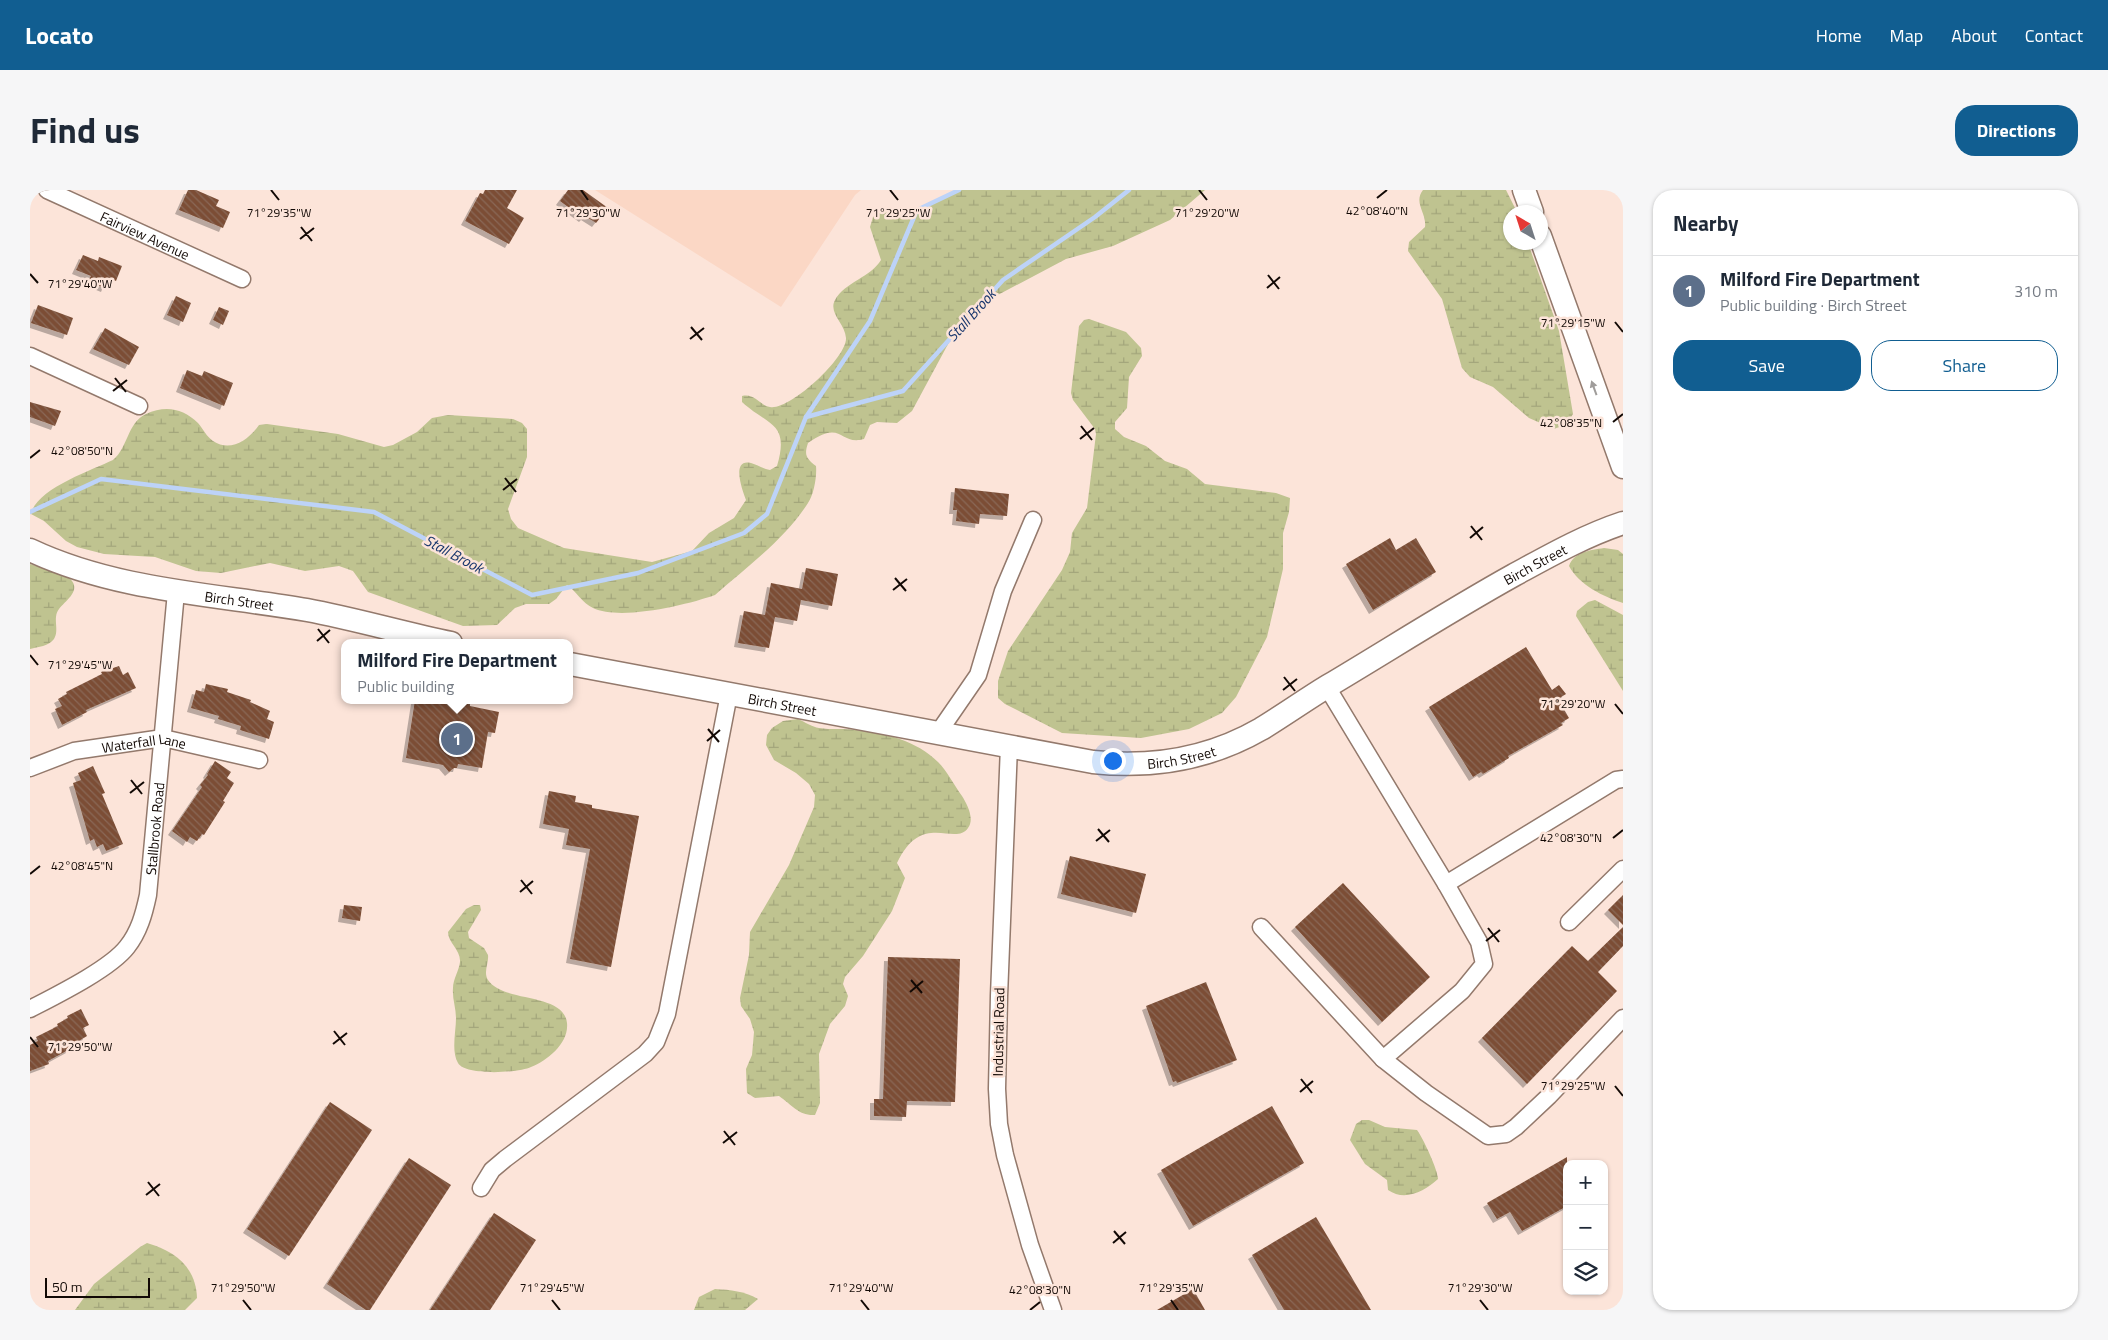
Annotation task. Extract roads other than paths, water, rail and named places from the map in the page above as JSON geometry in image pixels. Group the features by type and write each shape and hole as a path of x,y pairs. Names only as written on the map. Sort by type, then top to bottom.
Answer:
{"street":[{"name":"Fairview Avenue","path":"47,190 242,279"},
{"path":"1524,190 1529,205"},
{"path":"1545,250 1623,467"},
{"path":"30,356 139,406"},
{"path":"938,733 978,676 1003,590 1033,520"},
{"name":"Birch Street","path":"573,665 1093,762 1122,766 1184,759 1220,748 1260,730 1478,594 1555,552 1623,523"},
{"name":"Birch Street","path":"30,550 94,573 157,590 307,610 434,639"},
{"name":"Stallbrook Road","path":"30,1010 108,964 126,948 138,930 148,895 176,592"},
{"path":"1327,687 1479,942 1484,964 1462,990 1383,1059"},
{"path":"481,1188 492,1170 505,1159 629,1068 656,1042 667,1014 729,694"},
{"name":"Waterfall Lane","path":"30,768 74,751 163,738 258,760"},
{"name":"Industrial Road","path":"1009,746 999,996 997,1089 999,1124 1004,1155 1030,1245 1053,1310"},
{"path":"1446,884 1580,800 1616,780 1623,779"},
{"path":"1569,922 1623,869"},
{"path":"1261,927 1383,1059 1462,1120 1488,1136 1496,1137 1506,1134 1531,1113 1623,1018"}],"waterway":[{"name":"Stall Brook","path":"30,512 101,479 374,512 532,595 638,573 744,533 767,514 806,417 870,321 917,210 959,190"},
{"name":"Stall Brook","path":"806,417 903,391 1003,280 1095,217 1129,190"}],"place":[{"name":"Milford Fire Department","path":"457,739"}]}
